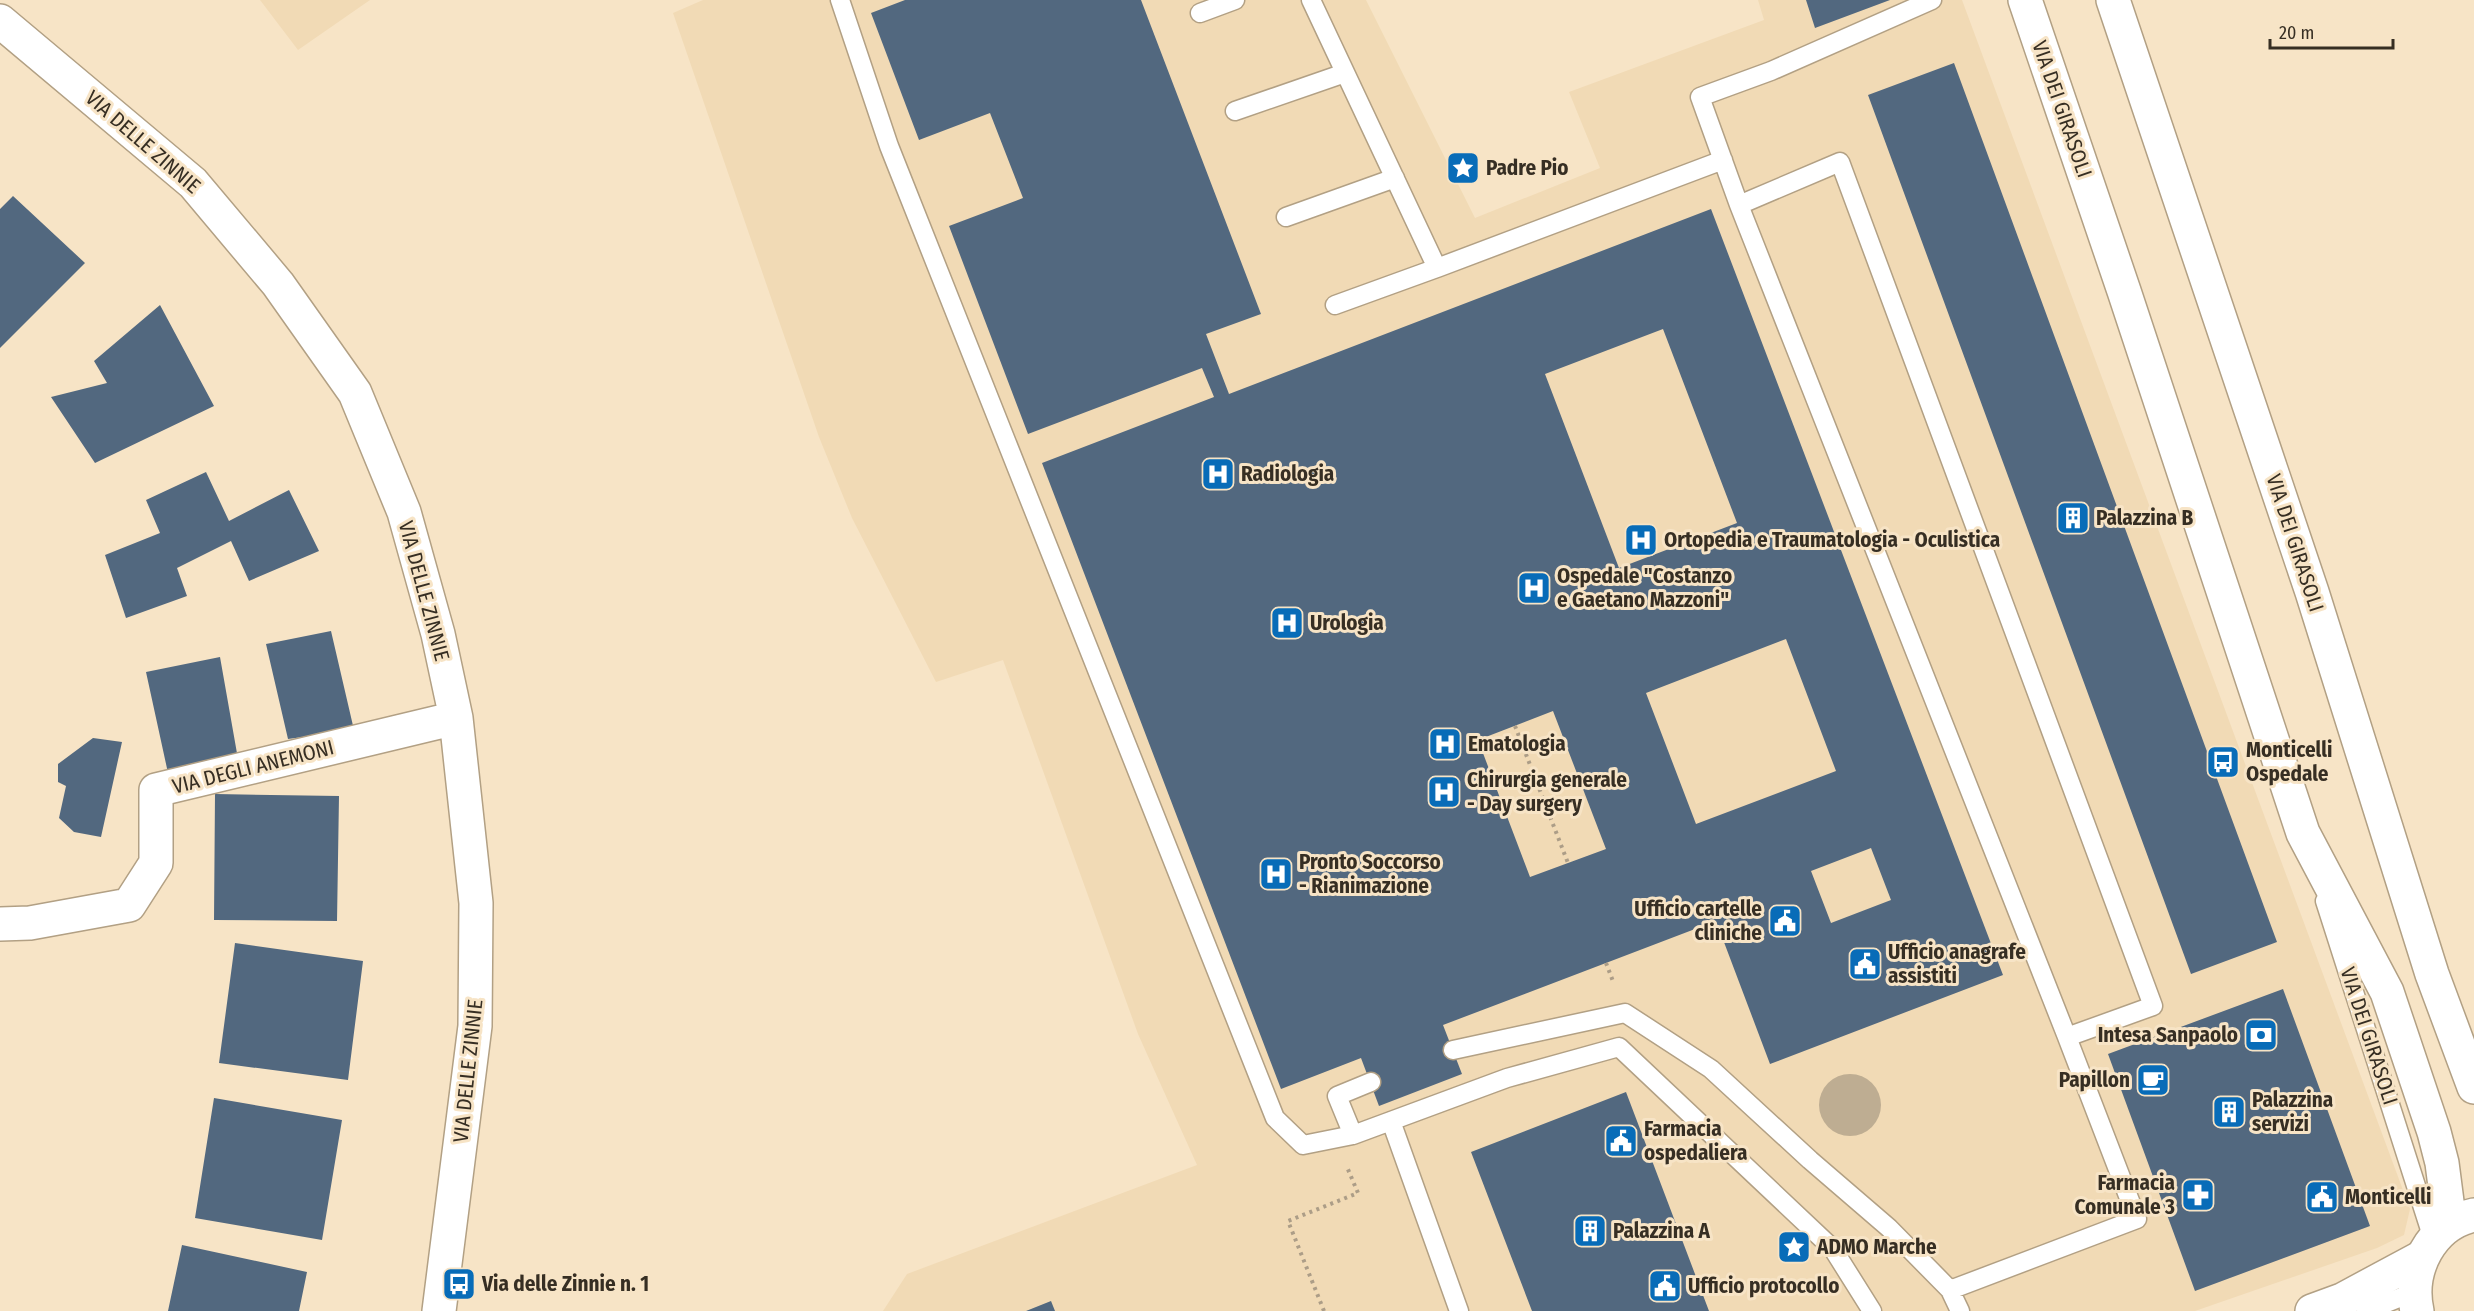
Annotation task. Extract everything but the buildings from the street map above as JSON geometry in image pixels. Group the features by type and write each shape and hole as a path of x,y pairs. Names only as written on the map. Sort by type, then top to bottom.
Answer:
{"main road":[{"name":"VIA DEI GIRASOLI","path":"2025,0 2124,291 2303,834 2387,992 2434,1132 2442,1163 2445,1234 2416,1274 2416,1301"},
{"name":"VIA DEI GIRASOLI","path":"2113,0 2312,592 2432,974 2474,1087"},
{"name":"VIA DELLE ZINNIE","path":"0,21 193,183 278,284 355,393 404,512 438,634 456,718 476,903 475,1026 439,1311"},
{"name":"VIA DEGLI ANEMONI","path":"0,924 30,923 129,905 156,863 156,790 456,718"},
{"path":"2312,1311 2342,1300 2445,1234"}],"lane":[{"path":"840,0 889,146 1275,1118 1303,1145 1344,1136 1391,1121 1507,1078 1619,1047"},
{"path":"1200,13 1235,0"},
{"path":"1311,0 1437,268"},
{"path":"1932,0 1771,71 1700,97 1739,205 2137,1219 1950,1290"},
{"path":"1235,111 1345,73"},
{"path":"1335,305 1723,160"},
{"path":"1739,205 1840,162 2153,1006 2067,1037"},
{"path":"1286,217 1395,178"},
{"path":"1619,1047 1626,1013"},
{"path":"1453,1050 1626,1013 1711,1069 1810,1160 1889,1228 1950,1290 1960,1311"},
{"path":"1619,1047 1833,1249 1872,1311"},
{"path":"1344,1136 1337,1096 1371,1082"},
{"path":"1391,1121 1459,1311"},
{"path":"2366,1311 2416,1301"}],"path":[{"path":"1515,726 1568,863"},
{"path":"1324,1311 1288,1221 1358,1193 1344,1136"}],"shaded area":[{"path":"260,0 370,0 298,50"},
{"name":"Ospedale \"Costanzo e Gaetano Mazzoni\"","path":"703,0 1366,0 1475,218 1600,168 1569,92 1764,20 1758,0 1962,0 2410,1209 2404,1235 2377,1248 2195,1311 883,1311 907,1274 1197,1165 1138,1034 1003,660 936,682 852,518 819,437 673,13"},
{"path":"1844,1074 1856,1074 1872,1083 1879,1093 1881,1105 1879,1117 1872,1127 1856,1136 1844,1136 1833,1131 1824,1122 1819,1111 1819,1099 1824,1088 1833,1079"}],"place":[{"name":"Padre Pio","path":"1463,168"},
{"name":"Radiologia","path":"1218,474"},
{"name":"Palazzina B","path":"2073,518"},
{"name":"Ortopedia e Traumatologia - Oculistica","path":"1641,540"},
{"name":"Ospedale \"Costanzo e Gaetano Mazzoni\"","path":"1534,588"},
{"name":"Urologia","path":"1287,623"},
{"name":"Ematologia","path":"1445,744"},
{"name":"Monticelli Ospedale","path":"2223,762"},
{"name":"Chirurgia generale - Day surgery","path":"1444,792"},
{"name":"Pronto Soccorso - Rianimazione","path":"1276,874"},
{"name":"Ufficio cartelle cliniche","path":"1785,921"},
{"name":"Ufficio anagrafe assistiti","path":"1865,964"},
{"name":"Intesa Sanpaolo","path":"2261,1035"},
{"name":"Papillon","path":"2153,1080"},
{"name":"Palazzina servizi","path":"2229,1112"},
{"name":"Farmacia ospedaliera","path":"1621,1141"},
{"name":"Farmacia Comunale 3","path":"2198,1195"},
{"name":"Monticelli","path":"2322,1197"},
{"name":"Palazzina A","path":"1590,1231"},
{"name":"ADMO Marche","path":"1794,1247"},
{"name":"Via delle Zinnie n. 1","path":"459,1284"},
{"name":"Ufficio protocollo","path":"1665,1286"}]}
